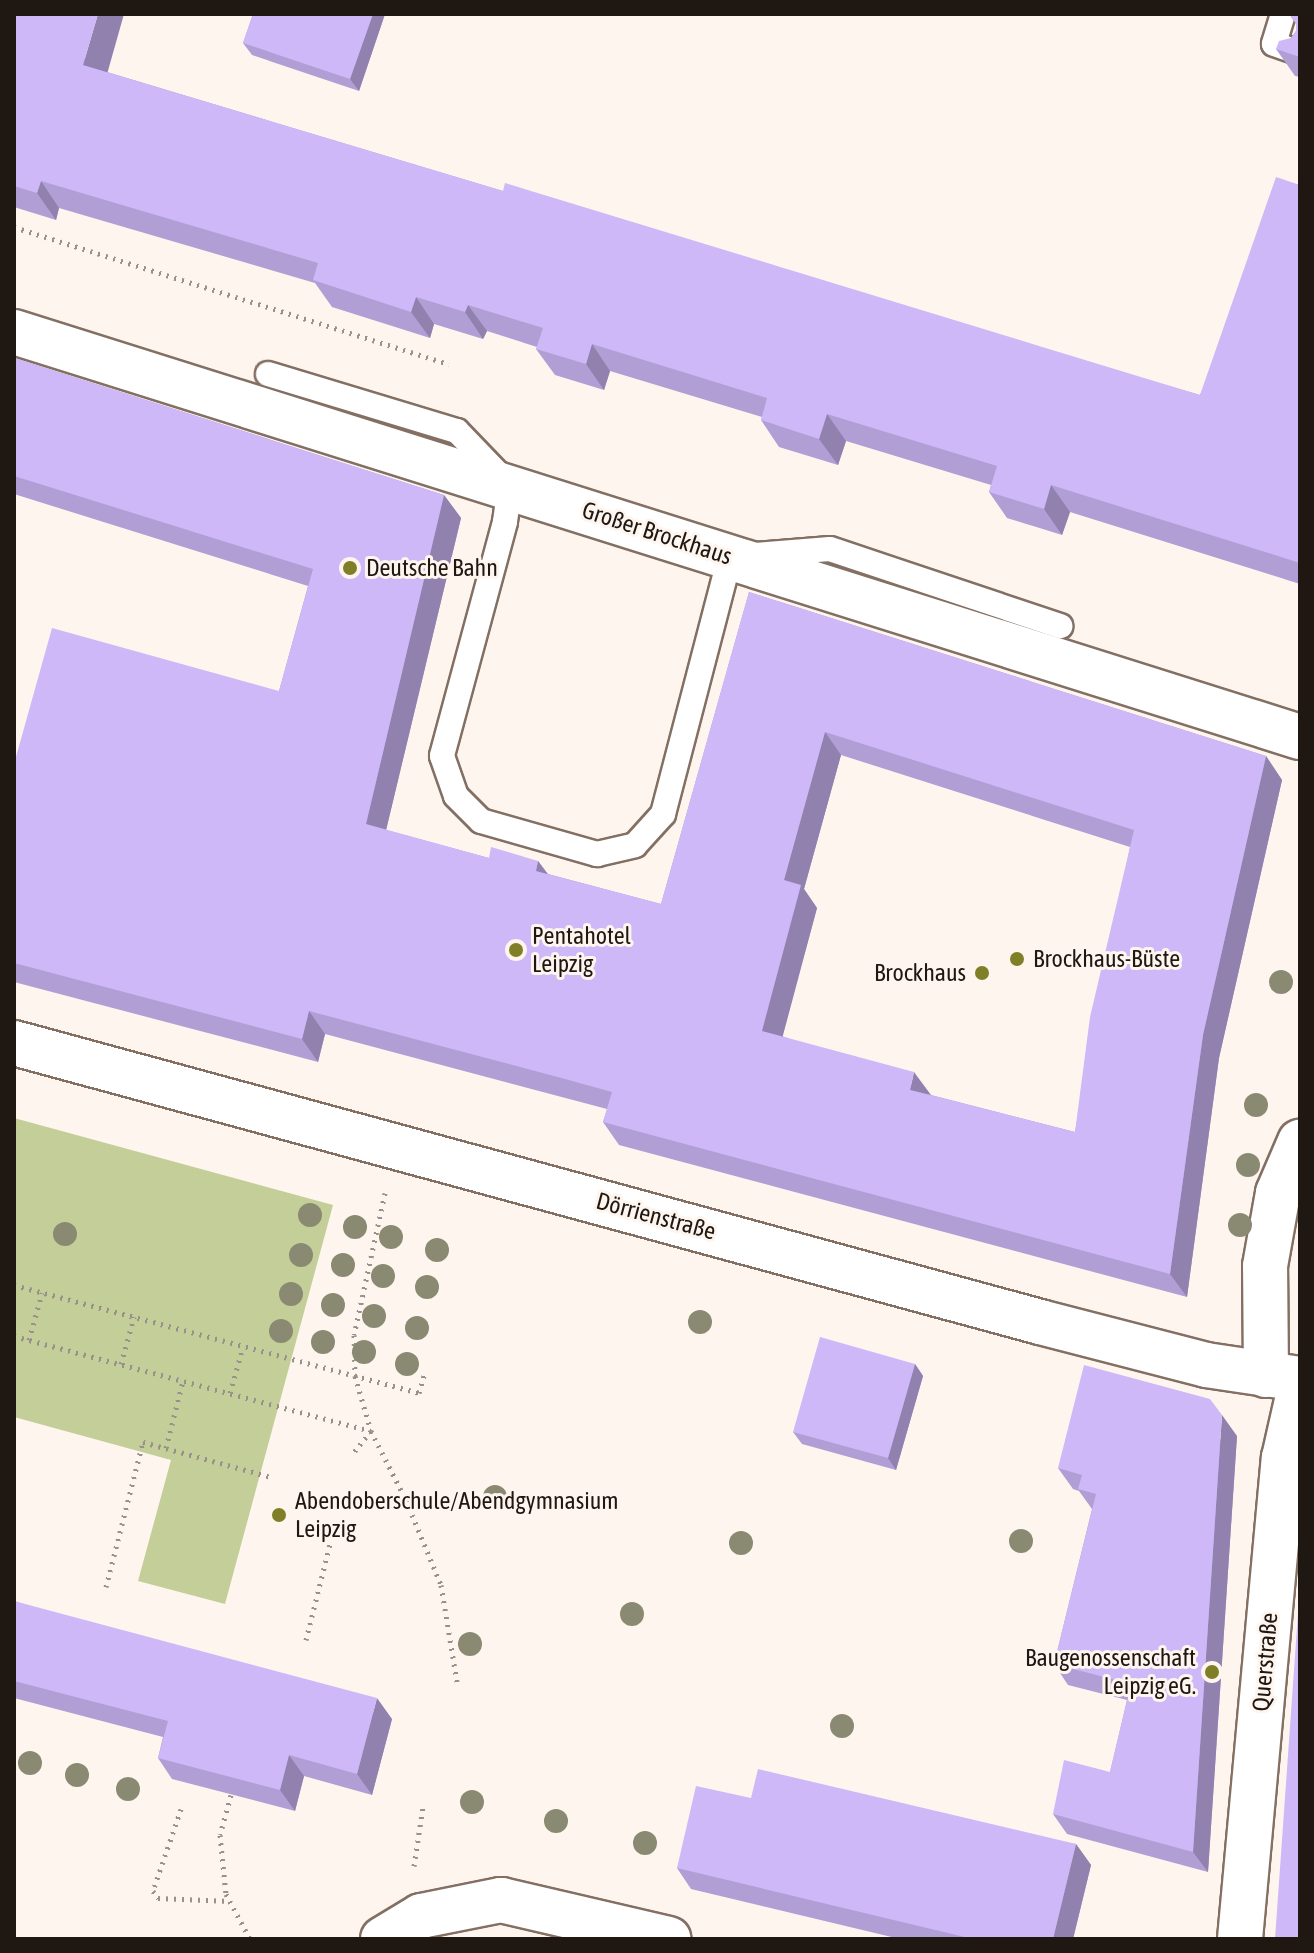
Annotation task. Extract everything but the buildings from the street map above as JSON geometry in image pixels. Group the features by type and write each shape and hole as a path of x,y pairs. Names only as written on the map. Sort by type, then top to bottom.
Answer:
{"street":[{"name":"Großer Brockhaus","path":"14,332 1300,737"},
{"name":"Dörrienstraße","path":"14,1043 1055,1326 1206,1365 1289,1380"},
{"name":"Querstraße","path":"1240,1939 1289,1380 1265,1266 1278,1193 1300,1142"},
{"path":"391,1937 421,1916 501,1900 669,1939"}],"lane":[{"path":"1283,14 1274,44 1300,53"},
{"path":"268,374 457,431 510,486 505,522 442,756 456,796 481,821 597,854 635,845 663,814 730,557 830,549 1060,626"}],"path":[{"path":"14,227 449,364"},
{"path":"385,1191 354,1335 355,1376 371,1431 406,1500 441,1585 457,1682"},
{"path":"14,1285 419,1393 424,1375"},
{"path":"29,1340 42,1293"},
{"path":"121,1364 134,1317"},
{"path":"14,1336 371,1431"},
{"path":"230,1393 243,1347"},
{"path":"166,1448 183,1381"},
{"path":"354,1452 371,1431"},
{"path":"106,1587 143,1442 271,1477"},
{"path":"306,1640 331,1540"},
{"path":"231,1795 220,1835 230,1901 250,1939"},
{"path":"414,1866 423,1807"},
{"path":"181,1809 153,1891 158,1898 230,1901"}],"green space":[{"path":"14,1118 333,1205 225,1604 138,1581 171,1460 14,1417"}],"place":[{"name":"Deutsche Bahn","path":"350,568"},
{"name":"Pentahotel Leipzig","path":"516,950"},
{"name":"Brockhaus-Büste","path":"1017,959"},
{"name":"Brockhaus","path":"982,973"},
{"name":"Abendoberschule/Abendgymnasium Leipzig","path":"279,1515"},
{"name":"Baugenossenschaft Leipzig eG.","path":"1212,1672"}]}
